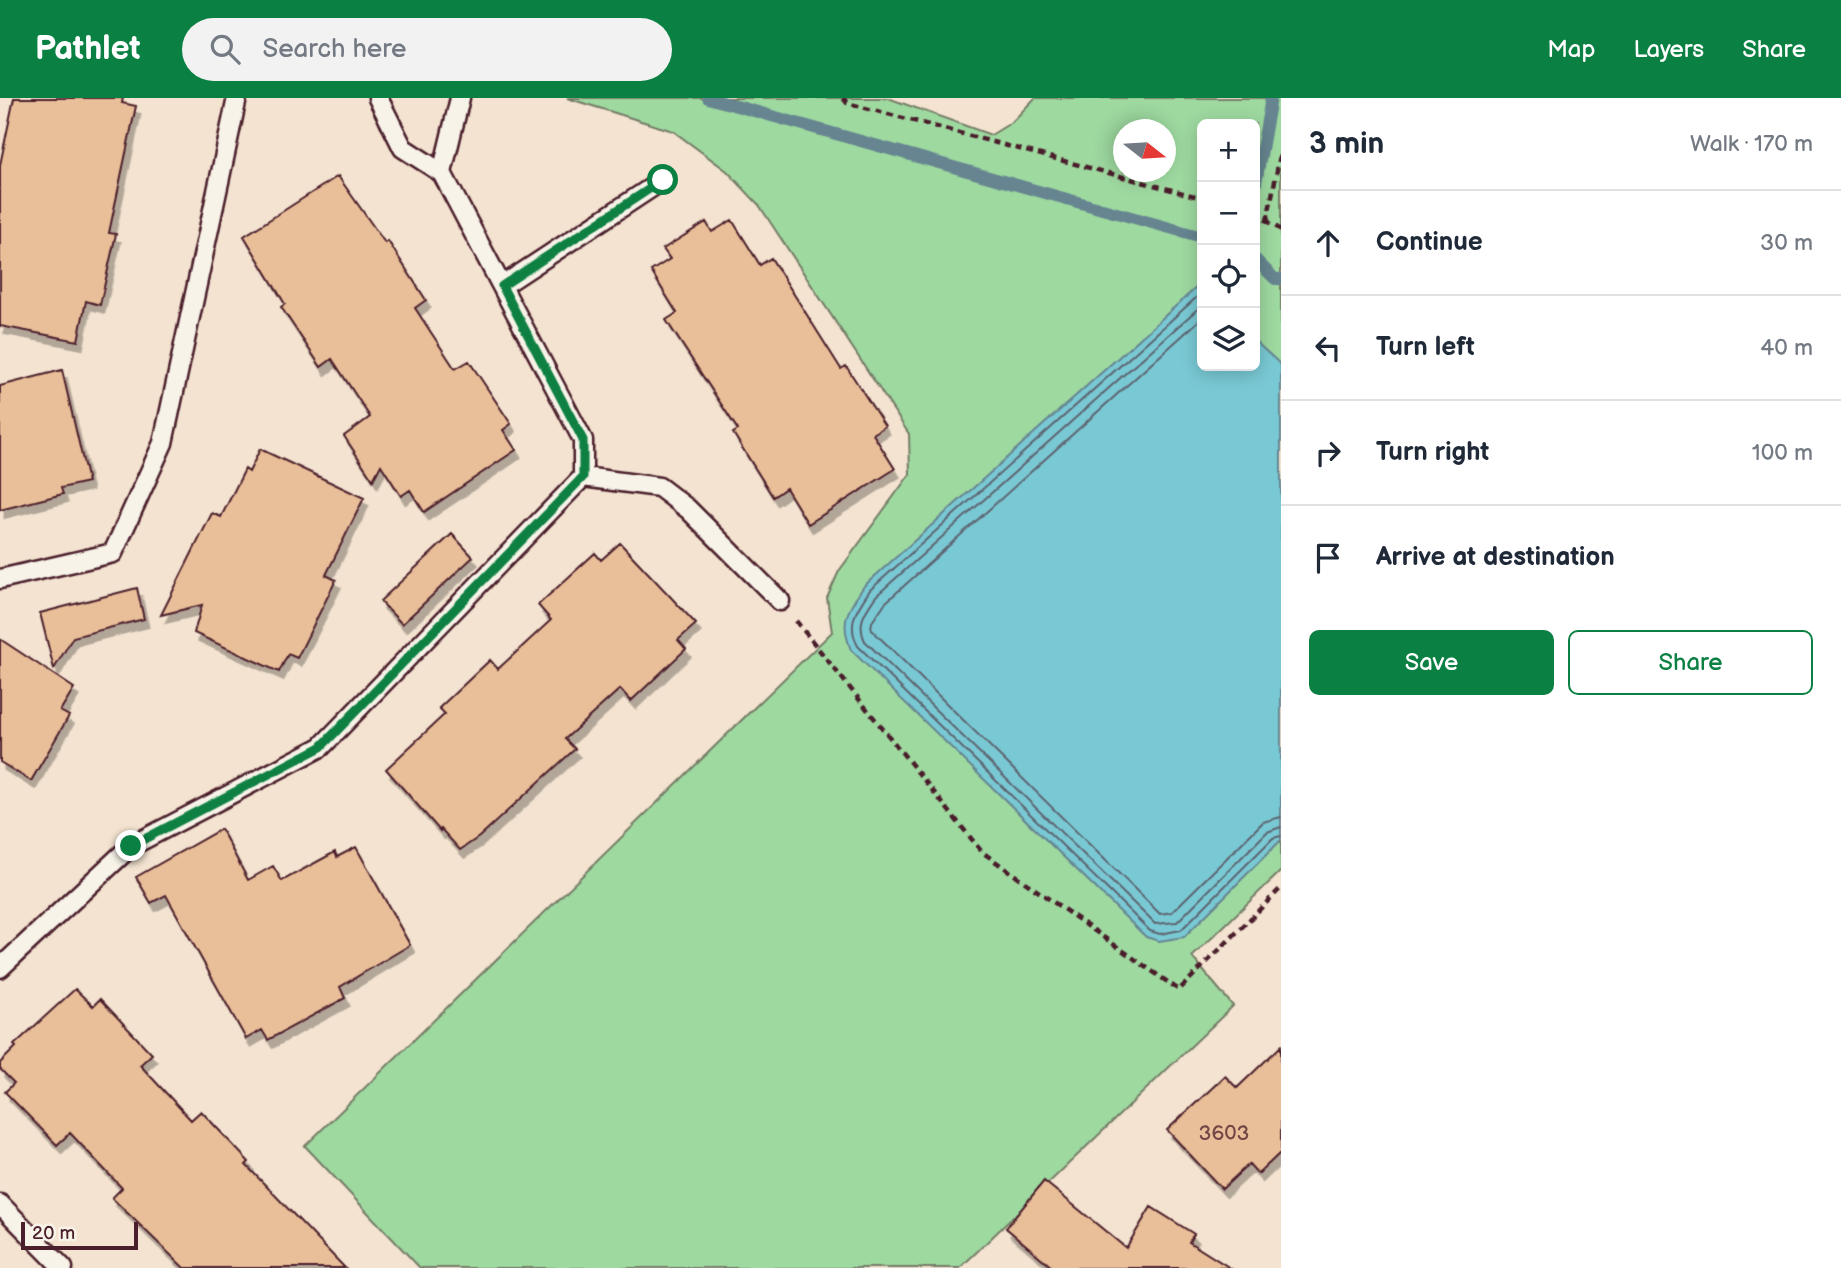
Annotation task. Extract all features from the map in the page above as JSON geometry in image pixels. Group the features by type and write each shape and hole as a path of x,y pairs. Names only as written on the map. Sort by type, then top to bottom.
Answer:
{"lane":[{"path":"0,579 113,553 163,443 237,98"},
{"path":"0,968 131,846 321,747 583,477 583,440 442,173 403,148 378,98"},
{"path":"442,173 460,98"},
{"path":"502,286 663,180"},
{"path":"583,477 659,488 688,509 780,601"},
{"path":"0,1204 63,1268"}],"path":[{"path":"843,98 847,103 1197,197"},
{"path":"1267,221 1281,150"},
{"path":"1260,216 1281,230"},
{"path":"780,601 982,852 1179,990 1281,888"}],"green space":[{"path":"567,98 888,98 991,135 1012,122 1035,98 1281,98 1281,871 1192,957 1233,1006 960,1268 420,1268 305,1146 832,632 827,598 839,571 910,474 909,434 759,205 727,171 673,131"}],"water":[{"path":"1197,287 1197,371 1260,371 1260,346 1281,365 1281,840 1184,937 1159,941 1146,937 851,650 847,640 847,616 864,586"}],"building":[{"path":"14,98 123,98 122,103 136,106 109,233 116,234 100,305 86,301 78,341 0,326 0,165"},
{"path":"338,176 385,243 388,241 426,300 415,308 455,369 469,361 511,424 503,430 516,450 424,512 410,490 401,496 381,465 373,480 344,436 370,417 332,359 321,367 281,307 285,304 244,236"},
{"path":"732,220 760,265 771,258 841,369 846,366 885,426 873,434 895,469 808,524 786,488 773,497 733,433 738,430 666,320 677,313 651,271 670,259 663,249 706,222 712,232"},
{"path":"62,370 88,482 61,488 63,494 0,510 0,386"},
{"path":"260,449 364,498 326,575 336,580 297,658 288,654 279,672 194,633 202,605 161,615 212,513 221,517 245,469 249,472"},
{"path":"452,534 473,557 402,624 380,601"},
{"path":"620,543 696,624 678,640 686,649 631,701 620,689 565,739 575,749 479,837 460,850 386,769 445,714 439,708 490,660 498,669 551,620 538,605 595,553 601,560"},
{"path":"137,588 144,619 73,637 54,669 40,613"},
{"path":"0,639 74,688 60,711 69,716 31,781 0,762"},
{"path":"221,829 248,880 273,866 282,881 335,852 337,857 356,847 410,945 340,987 345,998 268,1040 262,1030 246,1039 166,895 151,903 136,877"},
{"path":"75,989 93,1006 100,999 152,1054 140,1065 191,1120 201,1111 249,1162 246,1165 345,1268 184,1268 112,1198 122,1188 70,1133 57,1145 5,1092 14,1083 0,1069 0,1063 16,1047 14,1045"},
{"path":"1281,1046 1281,1152 1258,1174 1249,1164 1222,1189 1167,1130 1225,1076 1237,1088"},
{"path":"1044,1181 1126,1248 1151,1207 1194,1234 1189,1242 1230,1268 1053,1268 1006,1228"}],"waterway":[{"path":"708,98 1197,236"},
{"path":"1256,182 1271,98"},
{"path":"1260,264 1275,279 1281,279"}],"route":[{"path":"131,846 321,747 583,477 583,440 502,286 663,180"}]}
